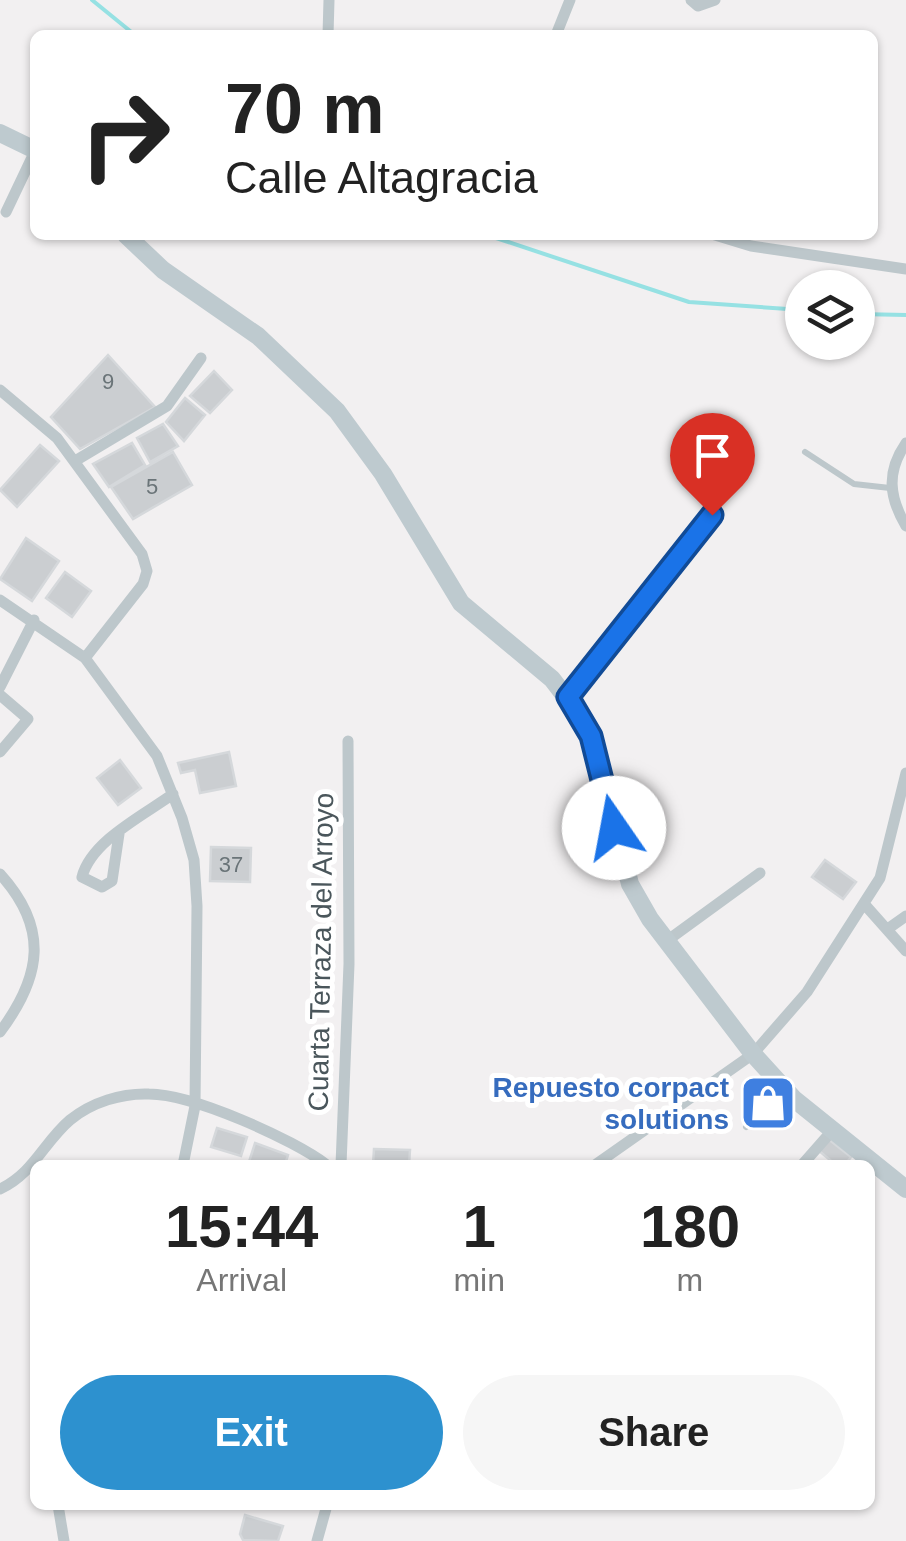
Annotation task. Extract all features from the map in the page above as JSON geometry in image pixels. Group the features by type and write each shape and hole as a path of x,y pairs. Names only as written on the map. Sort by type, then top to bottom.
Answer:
{"main road":[{"path":"0,133 30,148"},
{"path":"131,240 163,270 234,318 315,388 358,438 461,603 568,697 591,736 630,884 753,1054 831,1132 868,1160"},
{"path":"875,1165 906,1189"}],"street":[{"path":"328,30 329,0"},
{"path":"558,30 570,0"},
{"path":"691,0 698,6 715,0"},
{"path":"6,212 30,162"},
{"path":"753,240 906,269"},
{"path":"74,461 166,406 201,358"},
{"path":"0,390 26,408 74,461 133,538 147,571 143,584 85,658"},
{"path":"906,443 894,463 890,488 906,526"},
{"path":"568,697 712,515"},
{"path":"0,600 85,658 157,756 173,794 194,860 195,1106 185,1160"},
{"path":"0,687 34,620"},
{"path":"0,696 28,718 0,752"},
{"name":"Cuarta Terraza del Arroyo","path":"341,1160 349,964 348,740"},
{"path":"602,1160 753,1054 807,992 866,906 882,872 906,774"},
{"path":"118,834 112,880 102,887 90,886 82,877 86,862 118,834 173,794"},
{"path":"668,940 760,873"},
{"path":"0,874 21,898 35,938 32,974 20,1004 0,1032"},
{"path":"866,906 906,951"},
{"path":"889,928 906,916"},
{"path":"37,1160 69,1120 101,1101 151,1094 258,1126 308,1159"},
{"path":"806,1160 831,1132"},
{"path":"0,1189 30,1169"},
{"path":"59,1510 64,1541"},
{"path":"316,1541 325,1510"}],"lane":[{"path":"805,452 850,482 890,488"},
{"path":"746,1127 785,1089"}],"building":[{"path":"108,355 155,407 80,449 51,417"},
{"path":"214,371 232,390 210,413 190,396"},
{"path":"185,398 205,415 184,441 166,422"},
{"path":"163,424 178,446 150,462 137,438"},
{"path":"132,443 145,465 109,487 93,464"},
{"path":"40,445 59,461 17,507 0,490"},
{"path":"173,452 192,485 133,519 111,487"},
{"path":"26,538 59,561 32,601 0,579"},
{"path":"65,572 91,591 72,617 46,598"},
{"path":"229,752 236,786 200,793 195,770 181,773 178,763"},
{"path":"120,760 141,788 118,805 97,778"},
{"path":"211,847 251,848 250,882 210,881"},
{"path":"825,860 856,882 843,899 812,877"},
{"path":"217,1128 247,1137 241,1156 211,1147"},
{"path":"827,1138 851,1157 830,1160 818,1150"},
{"path":"255,1143 288,1155 286,1160 250,1160"},
{"path":"374,1149 410,1150 409,1160 373,1160"},
{"path":"245,1515 283,1526 278,1541 243,1540 240,1534"}],"waterway":[{"path":"92,0 129,30"},
{"path":"502,240 689,302 785,309"},
{"path":"875,314 906,315"}],"place":[{"name":"Repuesto corpact solutions","path":"768,1103"}],"route":[{"path":"614,828 591,736 568,697 712,515"}]}
